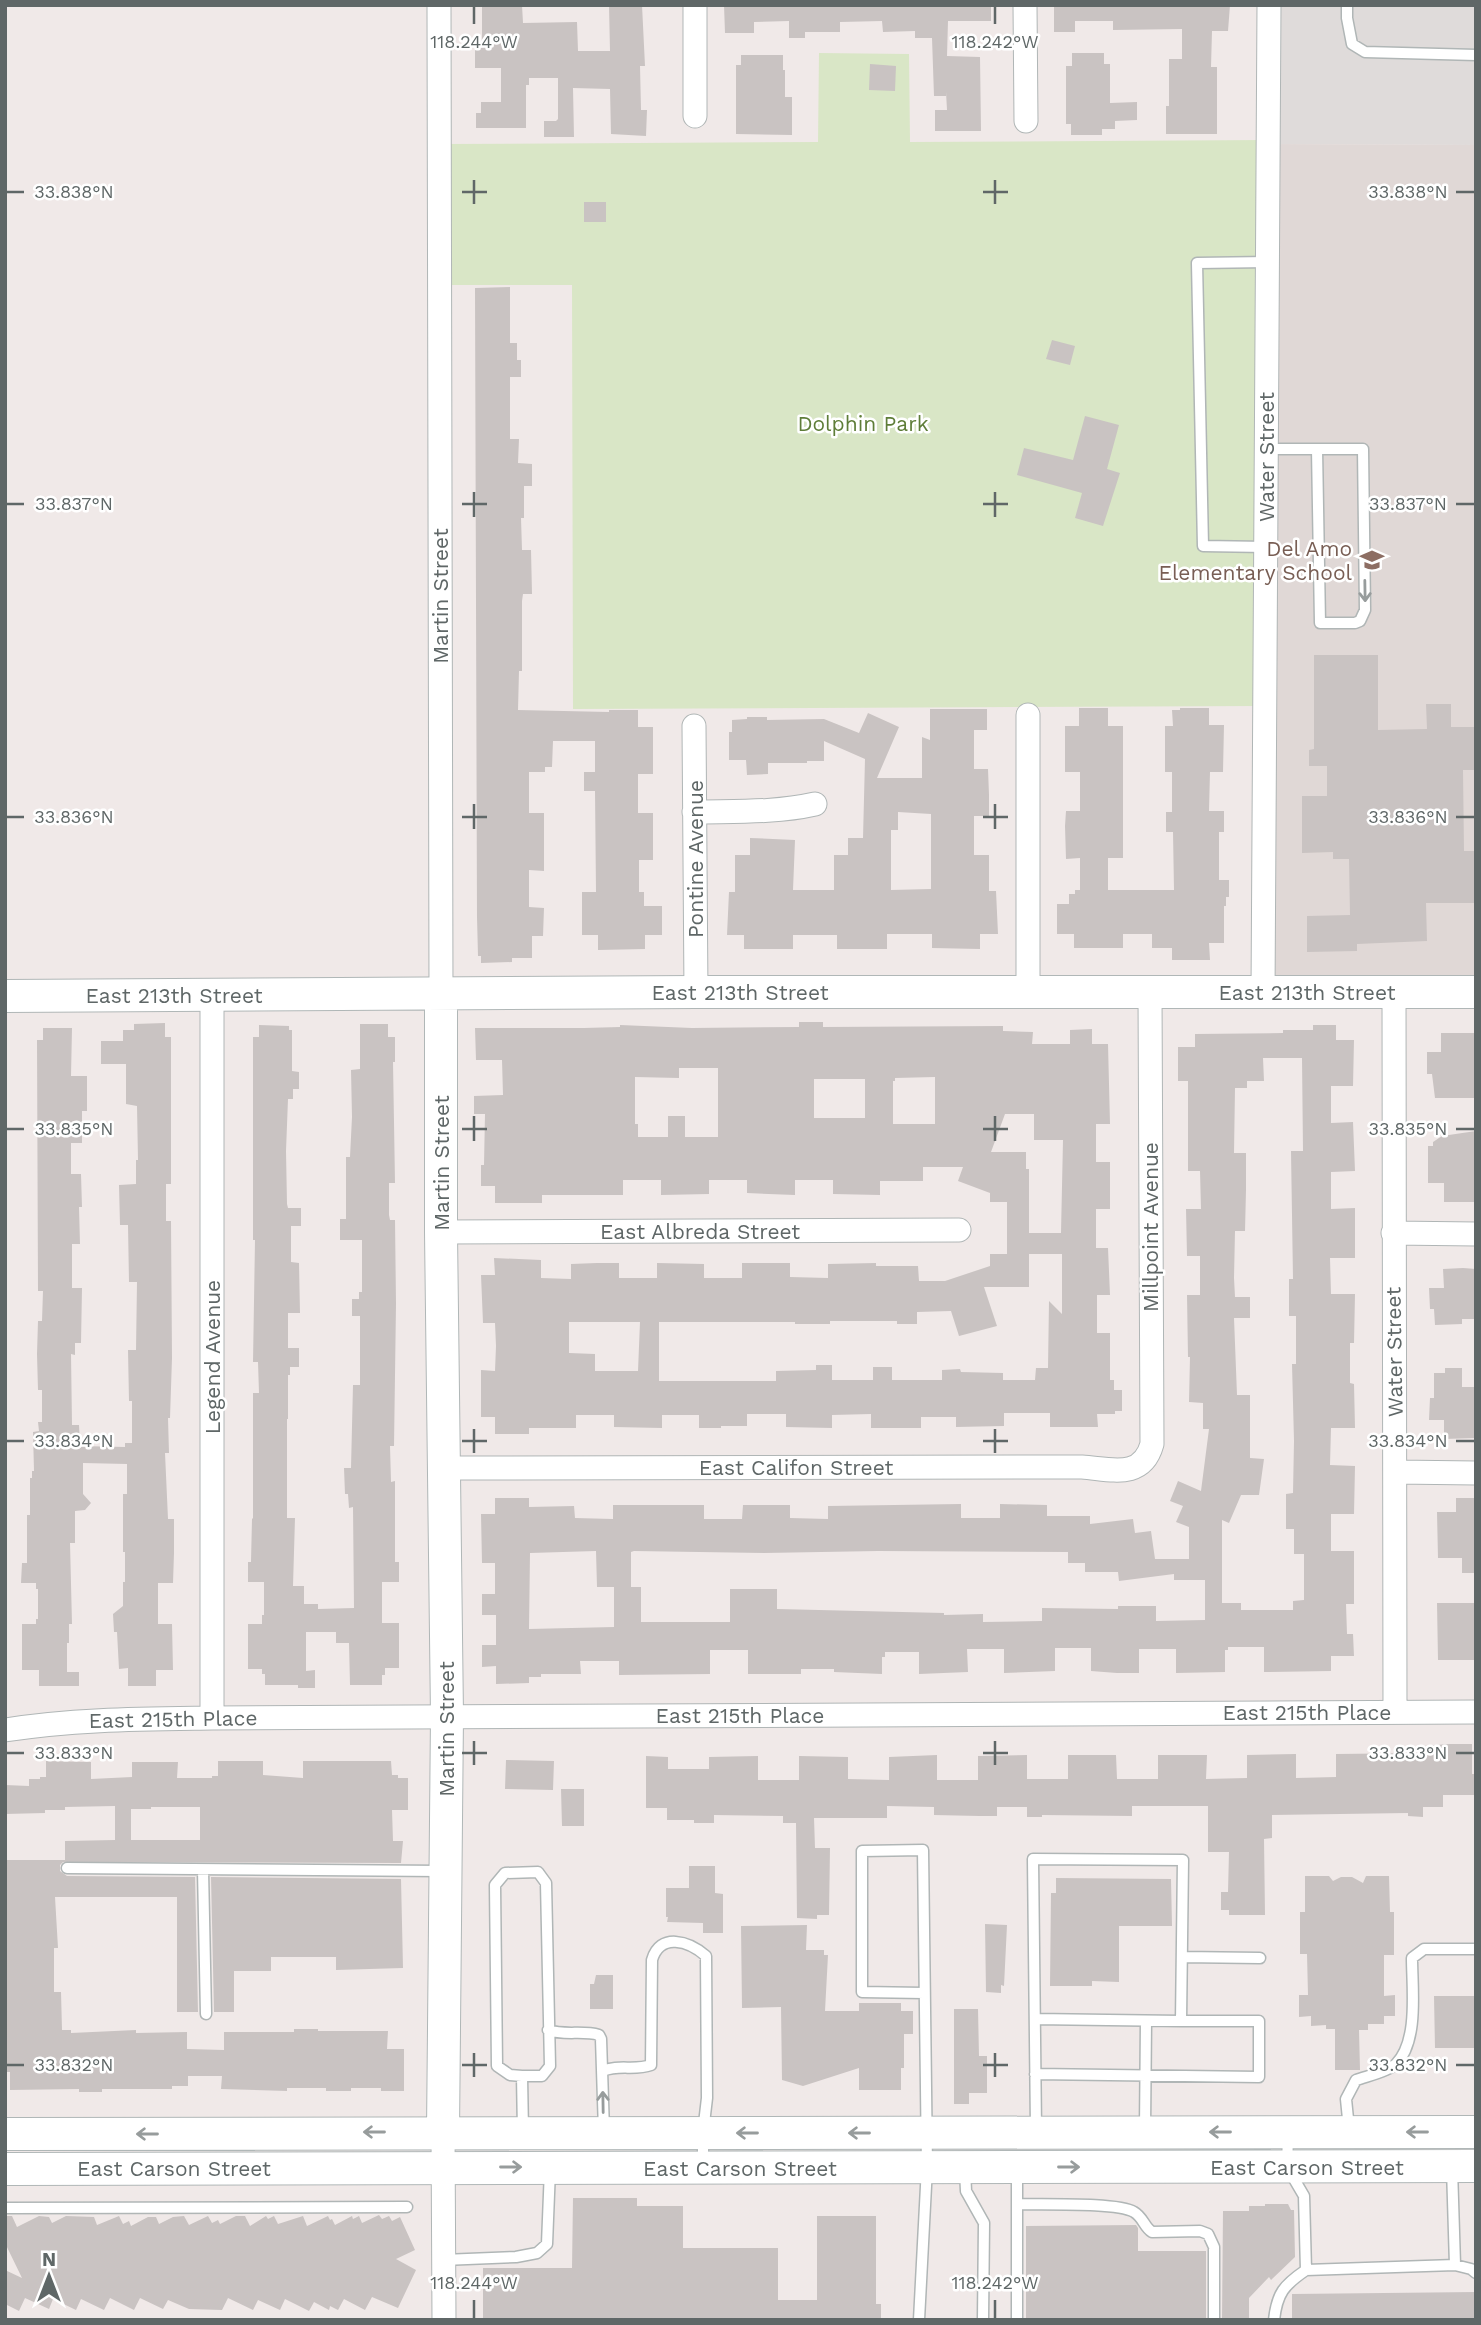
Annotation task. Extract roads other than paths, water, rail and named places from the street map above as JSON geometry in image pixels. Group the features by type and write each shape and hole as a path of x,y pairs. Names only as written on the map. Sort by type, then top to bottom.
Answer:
{"main road":[{"name":"East 213th Street","path":"5,996 696,992 1476,992"},
{"name":"Martin Street","path":"441,993 447,1716 443,2132"},
{"name":"East Carson Street","path":"5,2134 1476,2132"},
{"name":"East Carson Street","path":"5,2169 1464,2166"}],"street":[{"name":"Martin Street","path":"439,5 441,993"},
{"path":"695,5 695,116"},
{"path":"1026,5 1026,121"},
{"name":"Water Street","path":"1263,993 1269,5"},
{"path":"1028,715 1028,992"},
{"name":"Pontine Avenue","path":"694,726 696,992"},
{"path":"694,811 765,811 815,804"},
{"name":"Water Street","path":"1394,992 1395,1712"},
{"name":"Millpoint Avenue","path":"1145,1461 1152,1444 1150,993"},
{"name":"Legend Avenue","path":"212,996 212,1718"},
{"name":"East Albreda Street","path":"441,1232 959,1230"},
{"path":"1393,1233 1476,1234"},
{"name":"East Califon Street","path":"444,1468 1082,1467 1124,1470 1137,1467 1145,1461"},
{"path":"1396,1472 1476,1473"},
{"name":"East 215th Place","path":"5,1730 39,1724 102,1720 212,1718 1476,1712"},
{"name":"Martin Street","path":"443,2132 444,2320"}],"lane":[{"path":"1347,5 1352,44 1365,52 1476,55"},
{"path":"1266,547 1203,546 1197,263 1268,262"},
{"path":"1266,449 1317,449 1363,449 1366,610 1360,621 1348,624 1320,623 1317,449"},
{"path":"919,2320 927,2167 927,2133 923,1850 862,1851 862,1992 925,1993"},
{"path":"1036,2132 1033,1859 1183,1860 1181,2021"},
{"path":"67,1868 446,1871"},
{"path":"203,1870 206,2014"},
{"path":"538,1872 546,1883 550,2066 542,2076 522,2076 510,2075 497,2066 495,1885 505,1873 538,1872"},
{"path":"603,2071 609,2068 644,2068 651,2065 652,1959 655,1949 662,1944 686,1942 697,1948 706,1956 707,2098 703,2167"},
{"path":"1349,2132 1346,2099 1356,2080 1394,2066 1406,2051 1411,2031 1412,1958 1424,1949 1476,1949"},
{"path":"1182,1957 1260,1958"},
{"path":"1035,2020 1259,2021 1259,2077 1035,2074"},
{"path":"1145,2132 1146,2021"},
{"path":"548,2030 599,2035 603,2071 604,2132"},
{"path":"522,2076 523,2132"},
{"path":"1288,2132 1287,2167 1304,2196 1306,2270"},
{"path":"1455,2265 1464,2166"},
{"path":"443,2259 516,2257 537,2253 547,2244 550,2167"},
{"path":"965,2167 966,2191 984,2223 984,2320"},
{"path":"1017,2167 1017,2320"},
{"path":"1017,2204 1122,2207 1138,2214 1152,2232 1200,2231 1208,2234 1214,2247 1214,2320"},
{"path":"5,2208 407,2207"},
{"path":"1274,2320 1276,2300 1288,2282 1306,2270 1455,2265 1476,2273"}],"place":[{"name":"Del Amo Elementary School","path":"1372,560"}],"park label":[{"name":"Dolphin Park","path":"863,423"}]}
